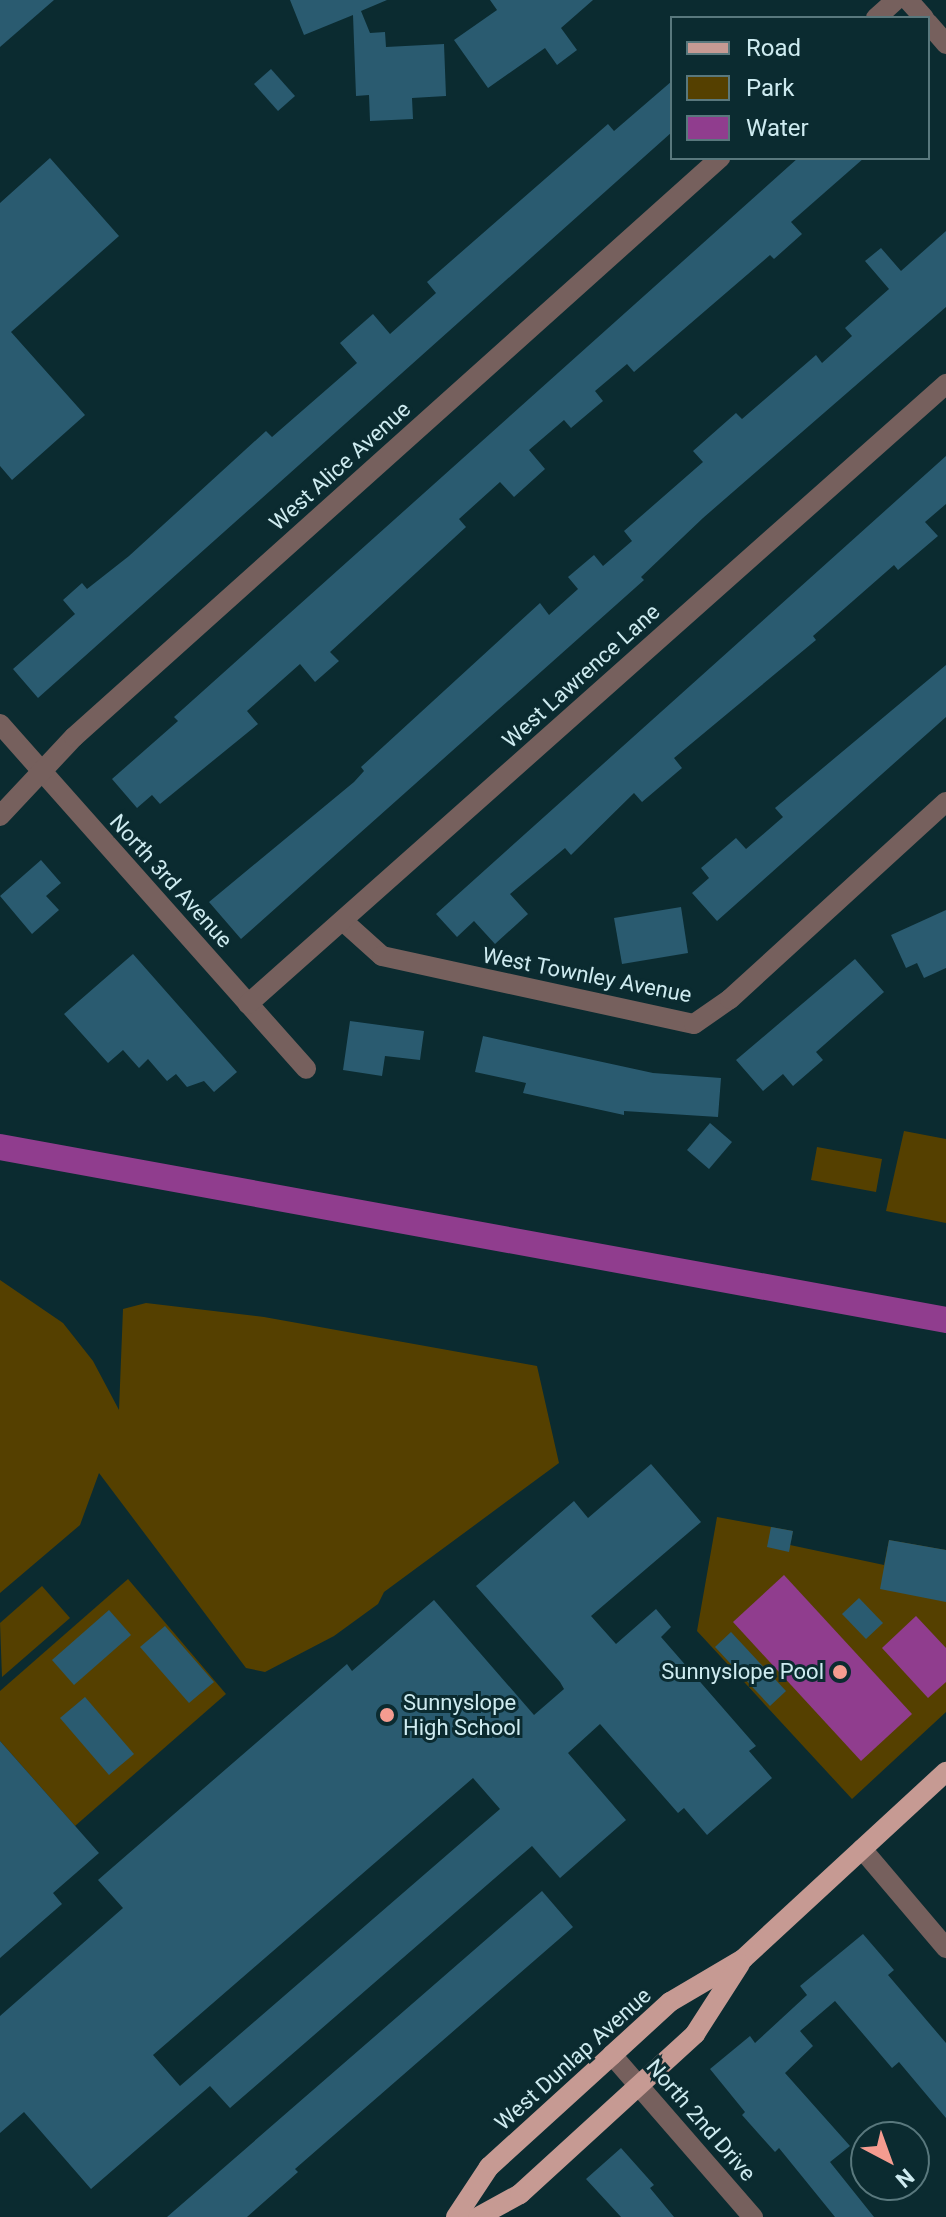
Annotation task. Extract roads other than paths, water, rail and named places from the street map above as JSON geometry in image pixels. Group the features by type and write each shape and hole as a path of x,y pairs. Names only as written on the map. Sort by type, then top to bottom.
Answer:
{"main road":[{"name":"West Dunlap Avenue","path":"456,2217 489,2167 670,2002 743,1959 946,1772"},
{"name":"West Dunlap Avenue","path":"478,2217 520,2194 695,2034 743,1959"}],"street":[{"path":"878,16 896,0"},
{"path":"908,0 922,16"},
{"path":"930,25 946,44"},
{"name":"West Alice Avenue","path":"0,816 74,737 718,160"},
{"name":"West Lawrence Lane","path":"248,1004 946,384"},
{"name":"North 3rd Avenue","path":"0,724 306,1069"},
{"name":"West Townley Avenue","path":"343,921 382,956 694,1024 730,999 946,802"},
{"path":"862,1849 946,1948"},
{"name":"North 2nd Drive","path":"612,2055 753,2217"}],"water":[{"path":"784,1575 912,1714 861,1761 733,1622"},
{"path":"916,1616 946,1648 946,1682 928,1698 882,1648"}],"waterway":[{"path":"0,1147 946,1320"}],"place":[{"name":"Sunnyslope Pool","path":"840,1672"},
{"name":"Sunnyslope High School","path":"387,1715"}]}
